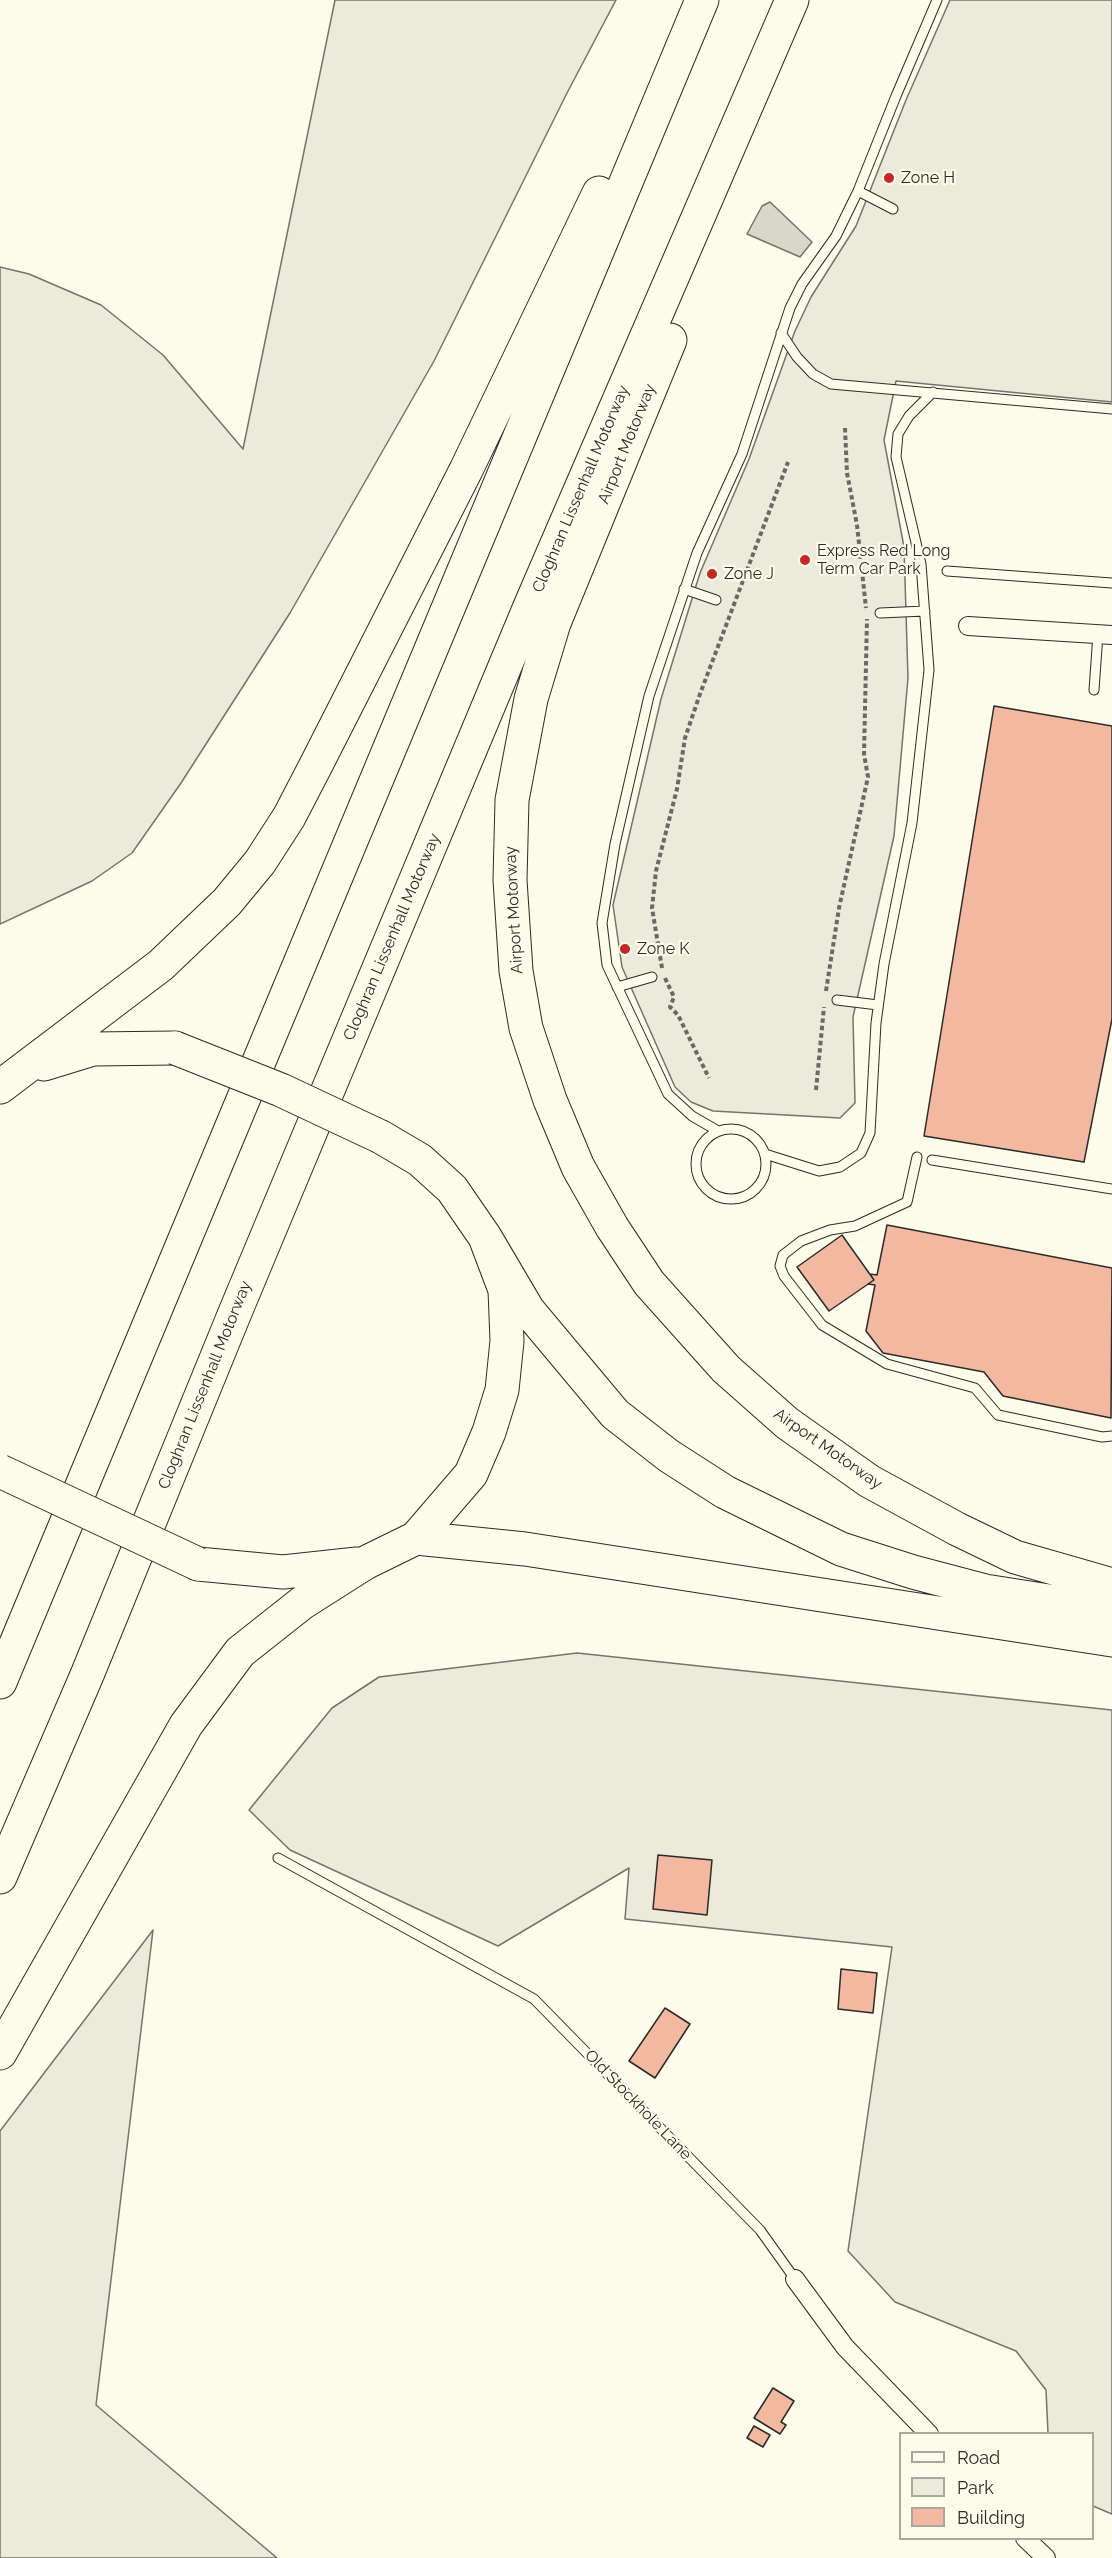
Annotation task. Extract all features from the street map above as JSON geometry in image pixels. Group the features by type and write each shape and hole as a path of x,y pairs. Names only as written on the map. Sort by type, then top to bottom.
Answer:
{"highway":[{"path":"11,1078 161,964 227,902 260,862 289,817 466,470 693,0"},
{"path":"0,1682 702,0"},
{"name":"Cloghran Lissenhall Motorway","path":"0,1877 87,1675 238,1304 522,626 792,0"},
{"name":"Airport Motorway","path":"810,0 554,623 531,699 512,800 510,880 516,970 526,1028 550,1100 574,1158 612,1227 649,1283 726,1369 787,1423 869,1481 957,1529 1015,1557 1112,1585"},
{"path":"11,1078 93,1048 175,1048 281,1090 381,1137 420,1160 452,1189 485,1238 528,1310 615,1414 669,1455 725,1492 841,1549 913,1572 985,1591 1112,1611"},
{"path":"0,2053 186,1725 240,1652 302,1603 365,1563 416,1538 471,1474 489,1432 502,1390 507,1341 505,1290 485,1238"},
{"path":"0,1471 198,1564 283,1572 365,1563"},
{"path":"416,1538 525,1549 1112,1640"}],"street":[{"path":"968,626 1105,635"},
{"name":"Old Stockhole Lane","path":"795,2279 845,2347 928,2432"},
{"path":"1027,2540 1046,2558"}],"lane":[{"path":"718,1131 692,1116 668,1094 607,965 602,923 615,844 650,696 697,553 742,454 781,333 802,284 836,236 858,191 937,0"},
{"path":"858,191 893,209"},
{"path":"781,333 797,357 813,374 831,384 1112,409"},
{"path":"765,1154 819,1171 840,1167 861,1153 870,1133 878,1005 912,823 929,670 921,564 896,457 898,434 909,416 933,392"},
{"path":"946,571 1112,583"},
{"path":"684,589 716,600"},
{"path":"880,614 925,611"},
{"path":"1094,690 1105,635"},
{"path":"617,987 651,977"},
{"path":"837,1000 878,1005"},
{"path":"741,1130 752,1135 760,1143 765,1154 764,1177 750,1195 727,1200 706,1189 699,1180 696,1157 708,1137 718,1131 741,1130"},
{"path":"917,1157 907,1202 855,1226 830,1230 801,1241 783,1255 780,1266 784,1276 822,1325 887,1364 975,1388 998,1415 1102,1437 1112,1437"},
{"path":"932,1160 1112,1189"},
{"name":"Old Stockhole Lane","path":"278,1858 534,1999 760,2230 795,2279"}],"path":[{"path":"816,1090 823,1015 838,918 868,777 864,754 868,624 857,525 847,473 845,428"},
{"path":"709,1078 678,1015 670,1007 674,997 662,971 652,908 656,871 677,789 686,736 703,685 788,462"}],"green space":[{"path":"335,0 616,0 567,93 434,361 290,613 181,783 132,853 92,881 0,924 0,267 29,274 101,305 163,355 243,449"},
{"path":"577,1653 1112,1710 1112,2514 1094,2506 1094,2432 1048,2432 1046,2390 1016,2351 895,2302 848,2251 892,1947 625,1919 629,1868 498,1946 290,1850 249,1810 332,1708 379,1677"},
{"path":"153,1930 96,2405 277,2558 0,2558 0,2131"}],"shaded area":[{"name":"Express Red Long Term Car Park","path":"950,0 1112,0 1112,402 896,381 884,440 904,547 908,678 894,836 853,1017 855,1103 840,1118 713,1111 691,1102 675,1087 622,967 613,905 661,699 700,573 749,459 795,331 811,297 856,226 906,100"},
{"path":"770,202 812,242 800,257 747,234 762,206"}],"building":[{"path":"994,706 1112,726 1112,1019 1084,1162 924,1136"},
{"path":"887,1225 1112,1268 1111,1418 1003,1396 984,1372 883,1353 866,1331 875,1285 868,1284 874,1280 870,1274 877,1275"},
{"path":"842,1235 874,1280 829,1311 797,1267"},
{"path":"658,1855 712,1860 707,1915 653,1909"},
{"path":"841,1969 877,1973 873,2013 838,2009"},
{"path":"665,2008 690,2024 655,2078 629,2061"},
{"path":"773,2388 794,2401 781,2422 786,2425 780,2434 754,2418"},
{"path":"754,2426 770,2435 763,2447 747,2438"}],"place":[{"name":"Zone H","path":"889,178"},
{"name":"Express Red Long Term Car Park","path":"805,560"},
{"name":"Zone J","path":"712,574"},
{"name":"Zone K","path":"625,949"}]}
